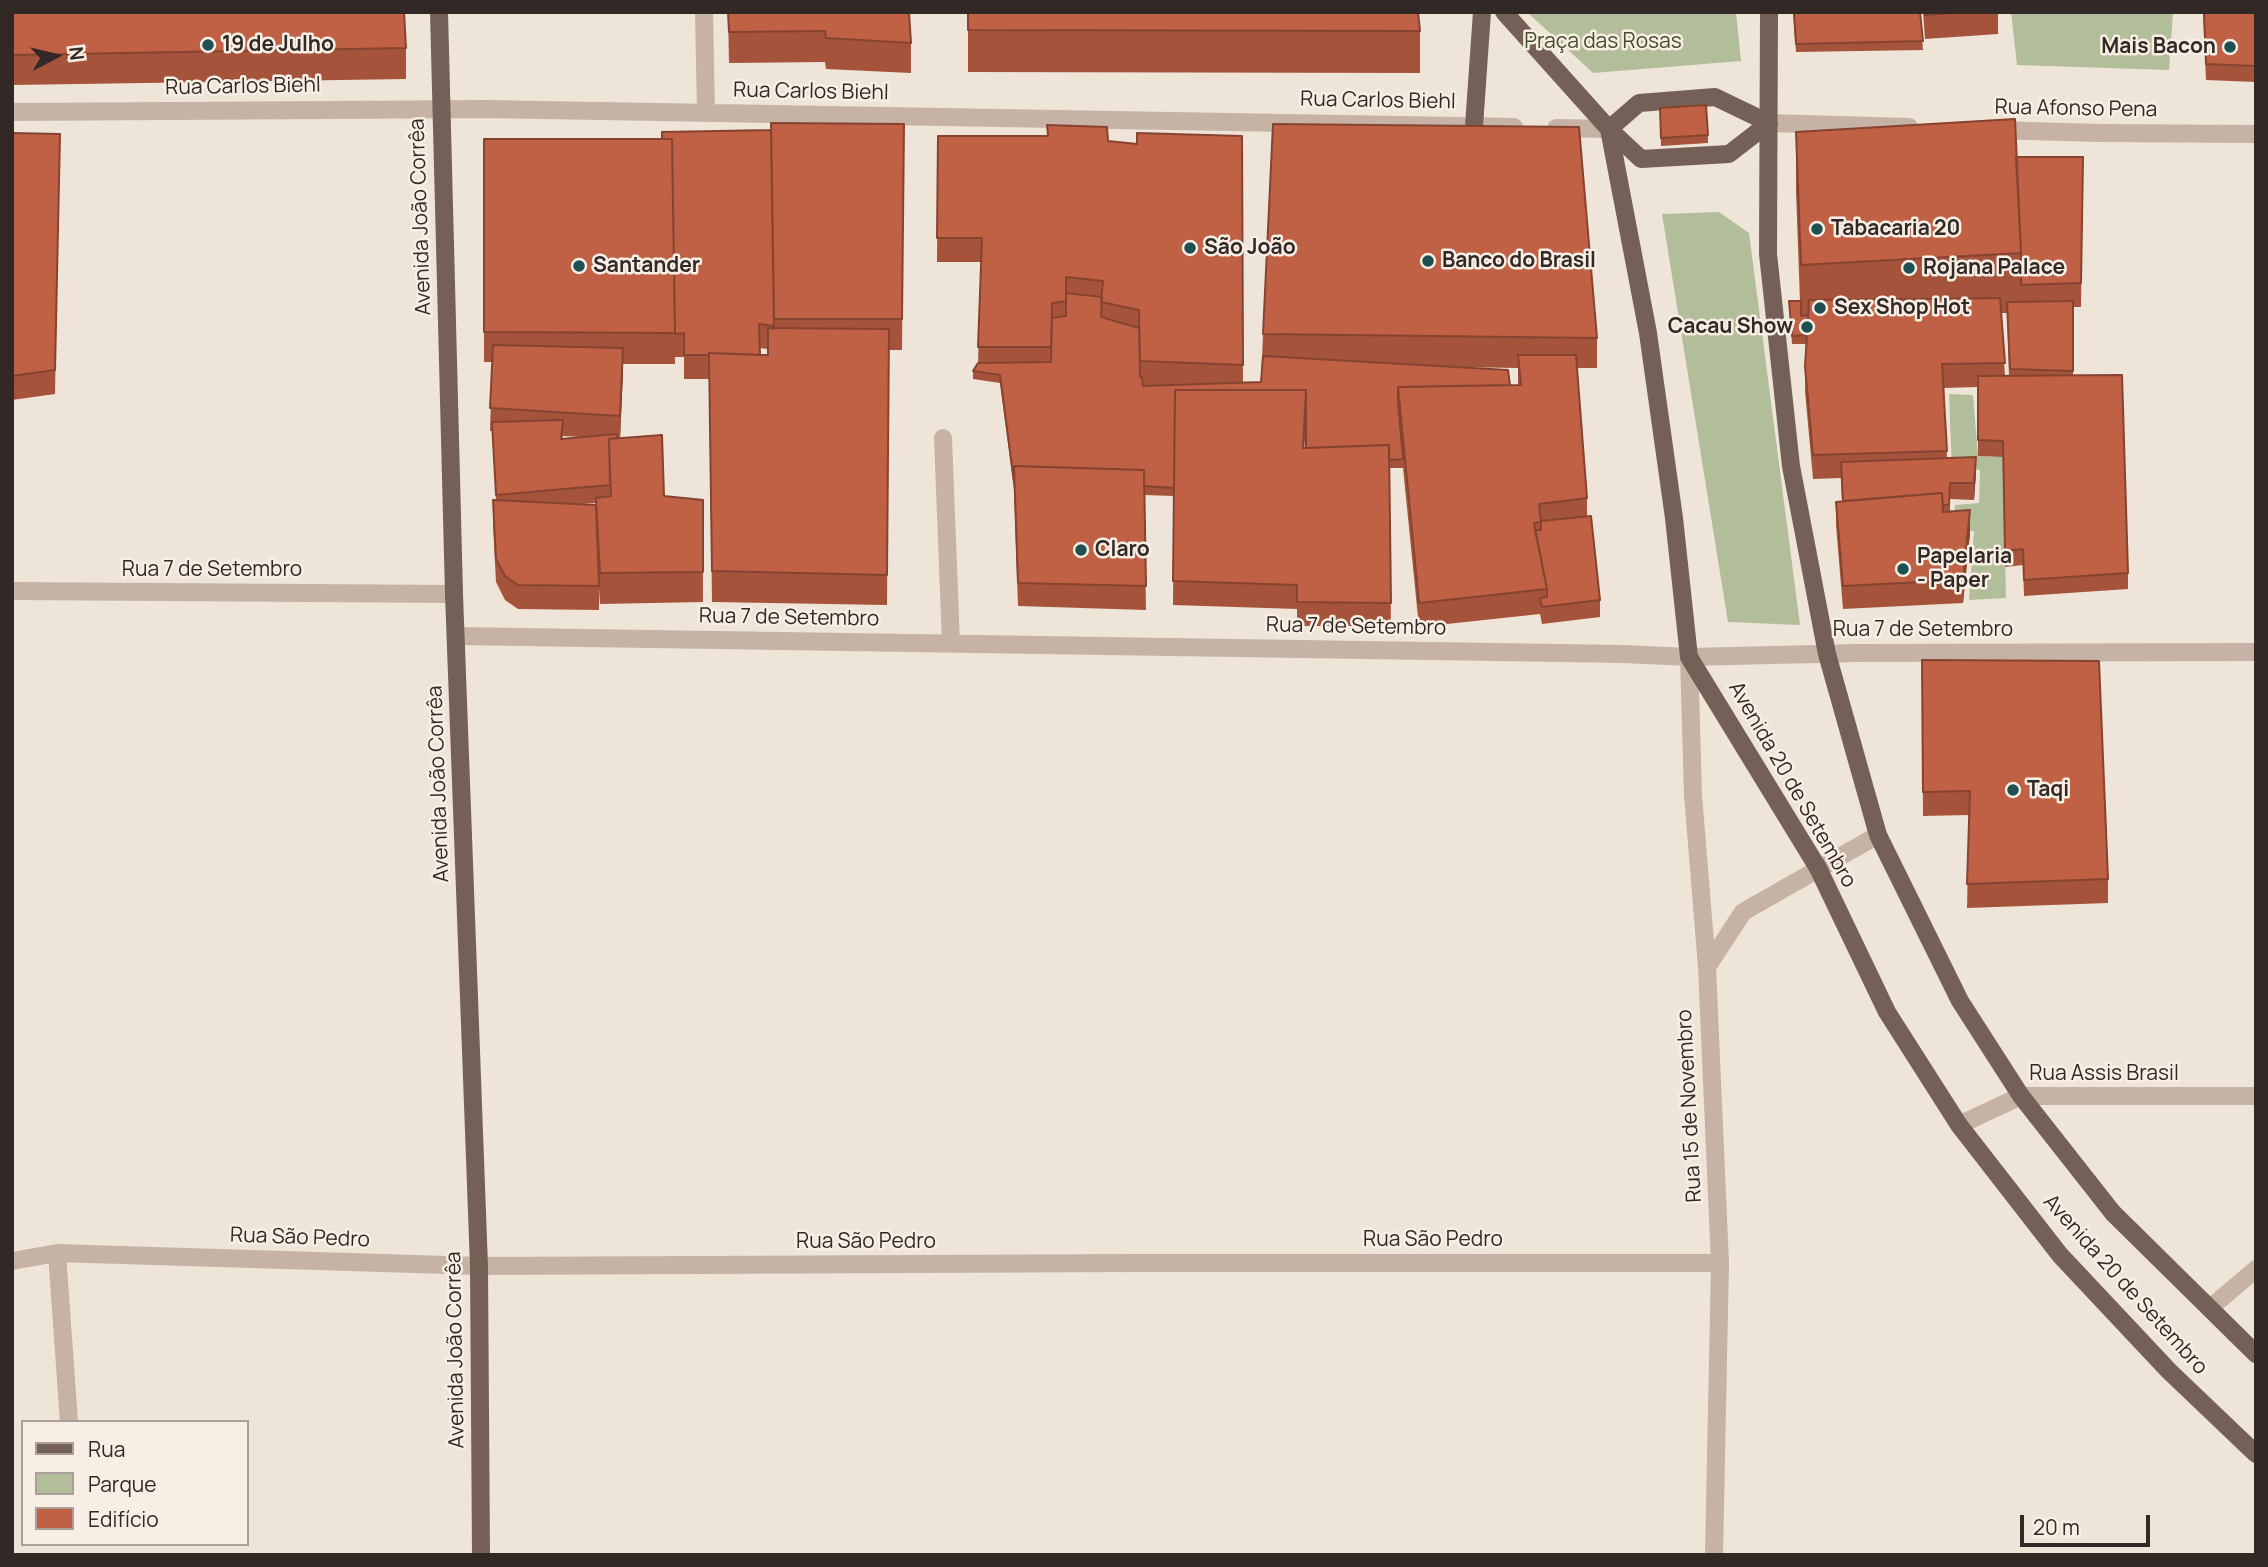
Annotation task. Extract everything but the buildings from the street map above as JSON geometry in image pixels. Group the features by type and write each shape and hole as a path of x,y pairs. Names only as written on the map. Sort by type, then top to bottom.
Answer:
{"main road":[{"name":"Avenida João Corrêa","path":"439,12 454,594 479,1266 481,1555"},
{"path":"1474,126 1482,12"},
{"path":"1504,12 1609,129 1641,159 1729,154 1769,123 1715,97 1640,103 1609,129"},
{"name":"Avenida 20 de Setembro","path":"1769,12 1768,254 1791,466 1827,654 1878,835 1960,1001 2021,1096 2113,1213 2256,1354"},
{"name":"Avenida 20 de Setembro","path":"1609,129 1648,333 1674,517 1689,657 1818,868 1887,1012 1959,1125 2060,1255 2169,1371 2256,1454"}],"street":[{"path":"704,12 706,113"},
{"name":"Rua Carlos Biehl","path":"12,112 441,109 1609,129"},
{"path":"1769,123 1920,127"},
{"name":"Rua Afonso Pena","path":"1976,129 2256,134"},
{"path":"943,438 951,643"},
{"name":"Rua 7 de Setembro","path":"12,591 454,594"},
{"name":"Rua 7 de Setembro","path":"456,636 1689,657 2256,652"},
{"name":"Rua 15 de Novembro","path":"1689,657 1693,795 1707,967 1720,1263 1714,1555"},
{"path":"1707,967 1742,912 1878,835"},
{"name":"Rua Assis Brasil","path":"1959,1125 2021,1096 2256,1096"},
{"path":"57,1253 69,1420"},
{"name":"Rua São Pedro","path":"12,1261 57,1253 479,1266 1720,1263"},
{"path":"2210,1308 2256,1269"}],"green space":[{"name":"Praça das Rosas","path":"1527,12 1736,12 1741,61 1593,73"},
{"path":"2011,12 2173,12 2169,70 2017,65"},
{"path":"1719,212 1749,233 1800,625 1728,622 1662,214"},
{"path":"1949,394 1973,395 1978,456 2003,457 2006,598 1969,600 1974,531 1947,531 1954,521 1955,505 1979,503 1980,470 1952,470"}],"place":[{"name":"19 de Julho","path":"208,45"},
{"name":"Mais Bacon","path":"2230,47"},
{"name":"Tabacaria 20","path":"1817,229"},
{"name":"São João","path":"1190,248"},
{"name":"Banco do Brasil","path":"1428,261"},
{"name":"Santander","path":"579,266"},
{"name":"Rojana Palace","path":"1909,268"},
{"name":"Sex Shop Hot","path":"1820,308"},
{"name":"Cacau Show","path":"1807,327"},
{"name":"Claro","path":"1081,550"},
{"name":"Papelaria - Paper","path":"1903,569"},
{"name":"Taqi","path":"2013,790"}]}
